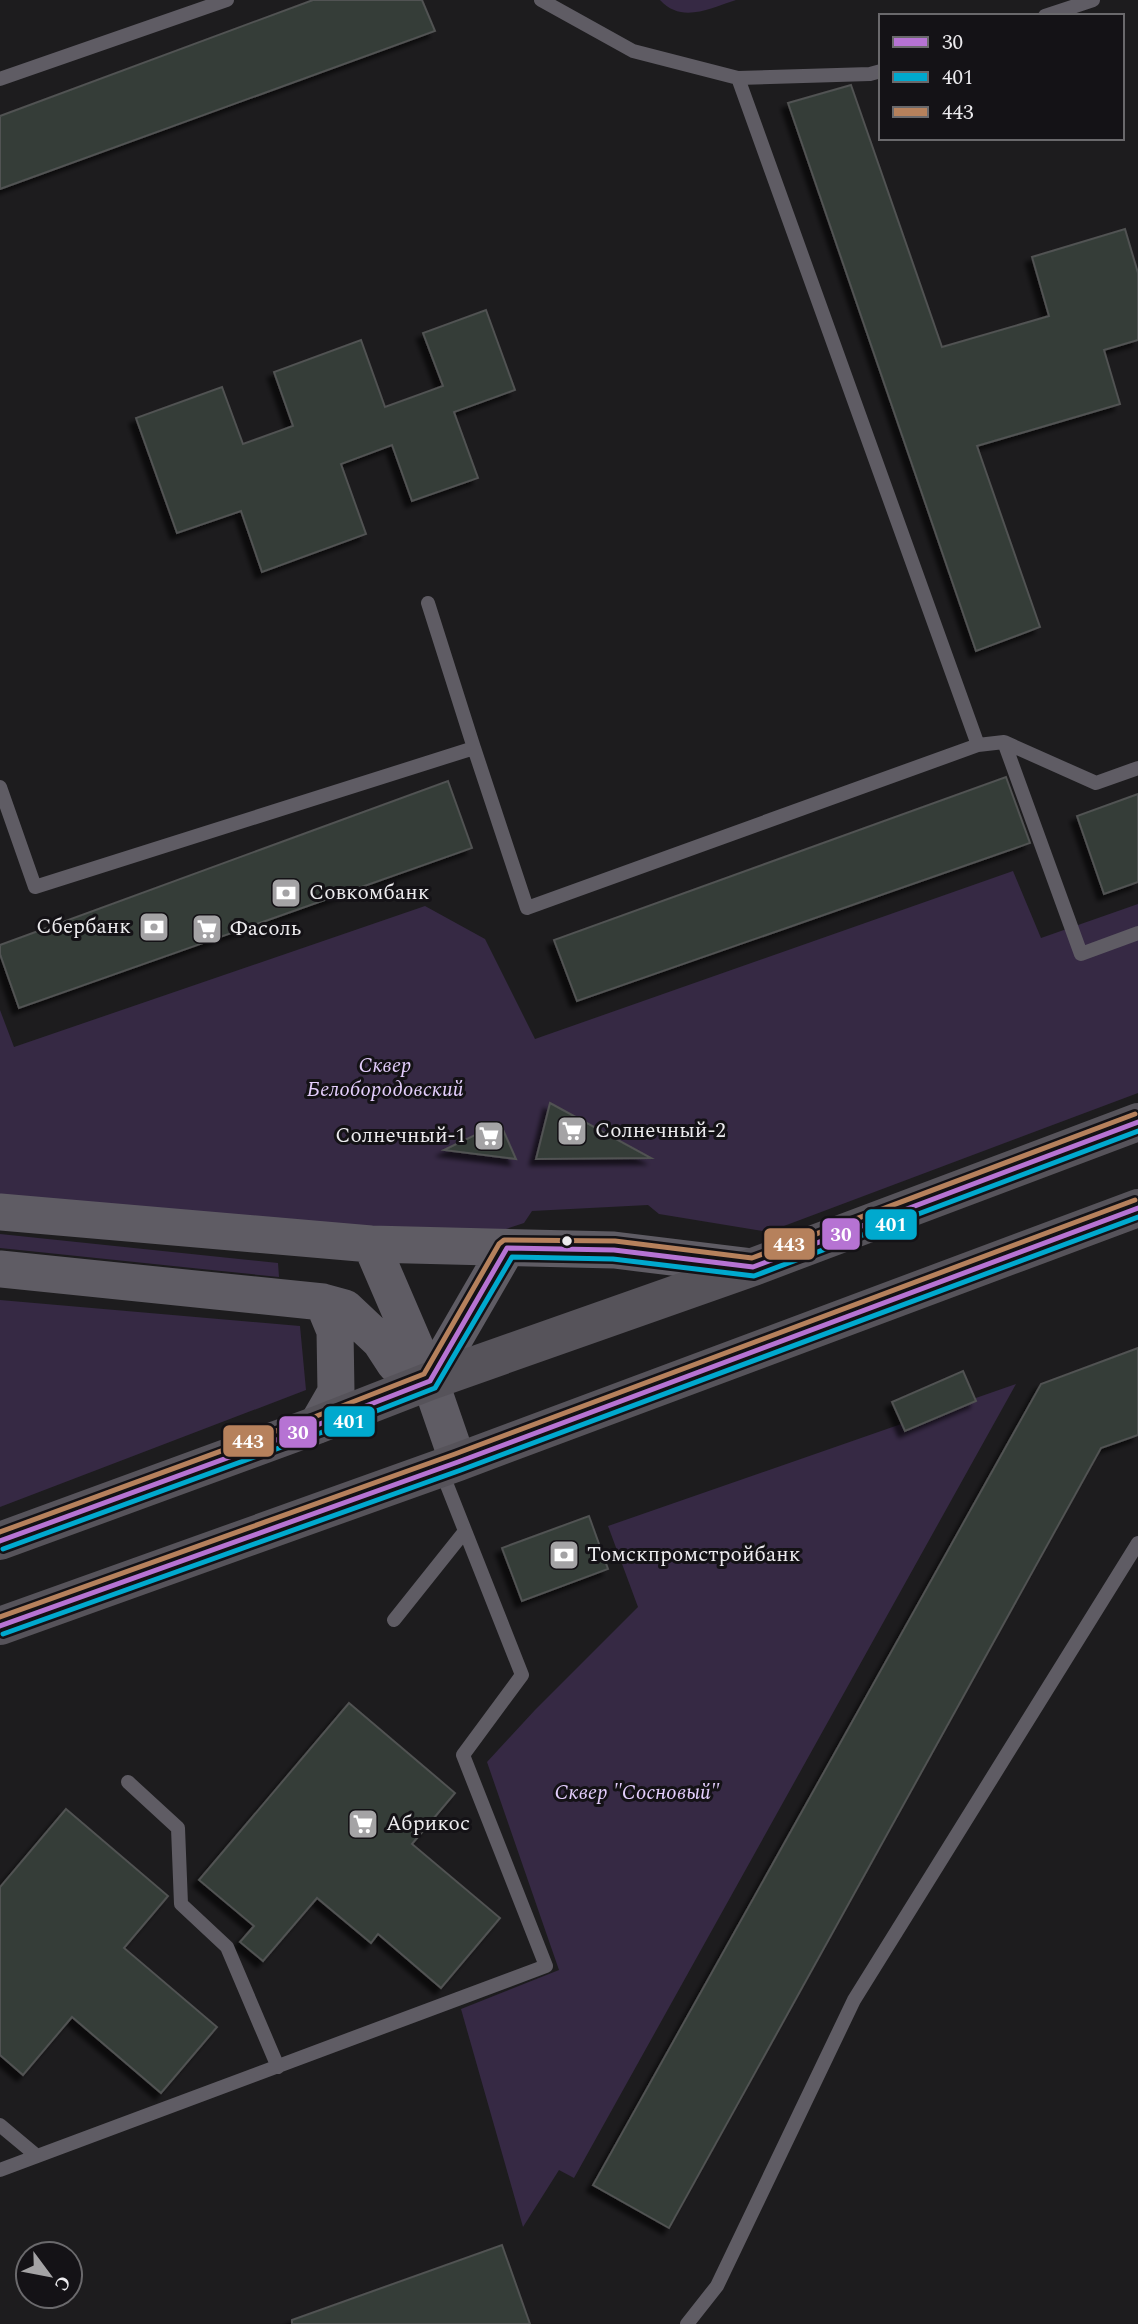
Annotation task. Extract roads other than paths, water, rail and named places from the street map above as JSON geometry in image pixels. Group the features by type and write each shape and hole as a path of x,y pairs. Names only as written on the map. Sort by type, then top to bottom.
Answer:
{"main road":[{"path":"0,1541 430,1381 752,1267 1138,1122"},
{"path":"0,1626 449,1465 1138,1208"}],"street":[{"path":"0,1212 371,1244 614,1251 752,1267"},
{"path":"371,1244 430,1381 449,1465"},
{"path":"430,1381 507,1248"},
{"path":"0,1269 323,1302 345,1308 380,1341 395,1364 430,1381"},
{"path":"317,1425 337,1392 335,1331 323,1302"}],"lane":[{"path":"0,79 227,0"},
{"path":"541,0 633,51 738,78 879,72"},
{"path":"1051,14 1093,0"},
{"path":"738,78 978,745"},
{"path":"428,603 527,908 978,745 1004,742 1096,783 1138,768"},
{"path":"1004,742 1081,954 1138,933"},
{"path":"0,787 35,887 474,748"},
{"path":"0,2170 546,1966 463,1755 522,1675 465,1531 449,1465"},
{"path":"394,1619 465,1531"},
{"path":"687,2324 717,2286 854,2000 1138,1543"},
{"path":"128,1782 178,1828 181,1903 227,1947 278,2067"},
{"path":"0,2125 37,2156"}],"place":[{"name":"Совкомбанк","path":"286,893"},
{"name":"Сбербанк","path":"154,927"},
{"name":"Фасоль","path":"207,929"},
{"name":"Солнечный-2","path":"572,1131"},
{"name":"Солнечный-1","path":"489,1136"},
{"name":"Томскпромстройбанк","path":"564,1555"},
{"name":"Абрикос","path":"363,1824"}],"park label":[{"name":"Сквер Белобородовский","path":"385,1078"},
{"name":"Сквер \"Сосновый\"","path":"637,1793"}]}
